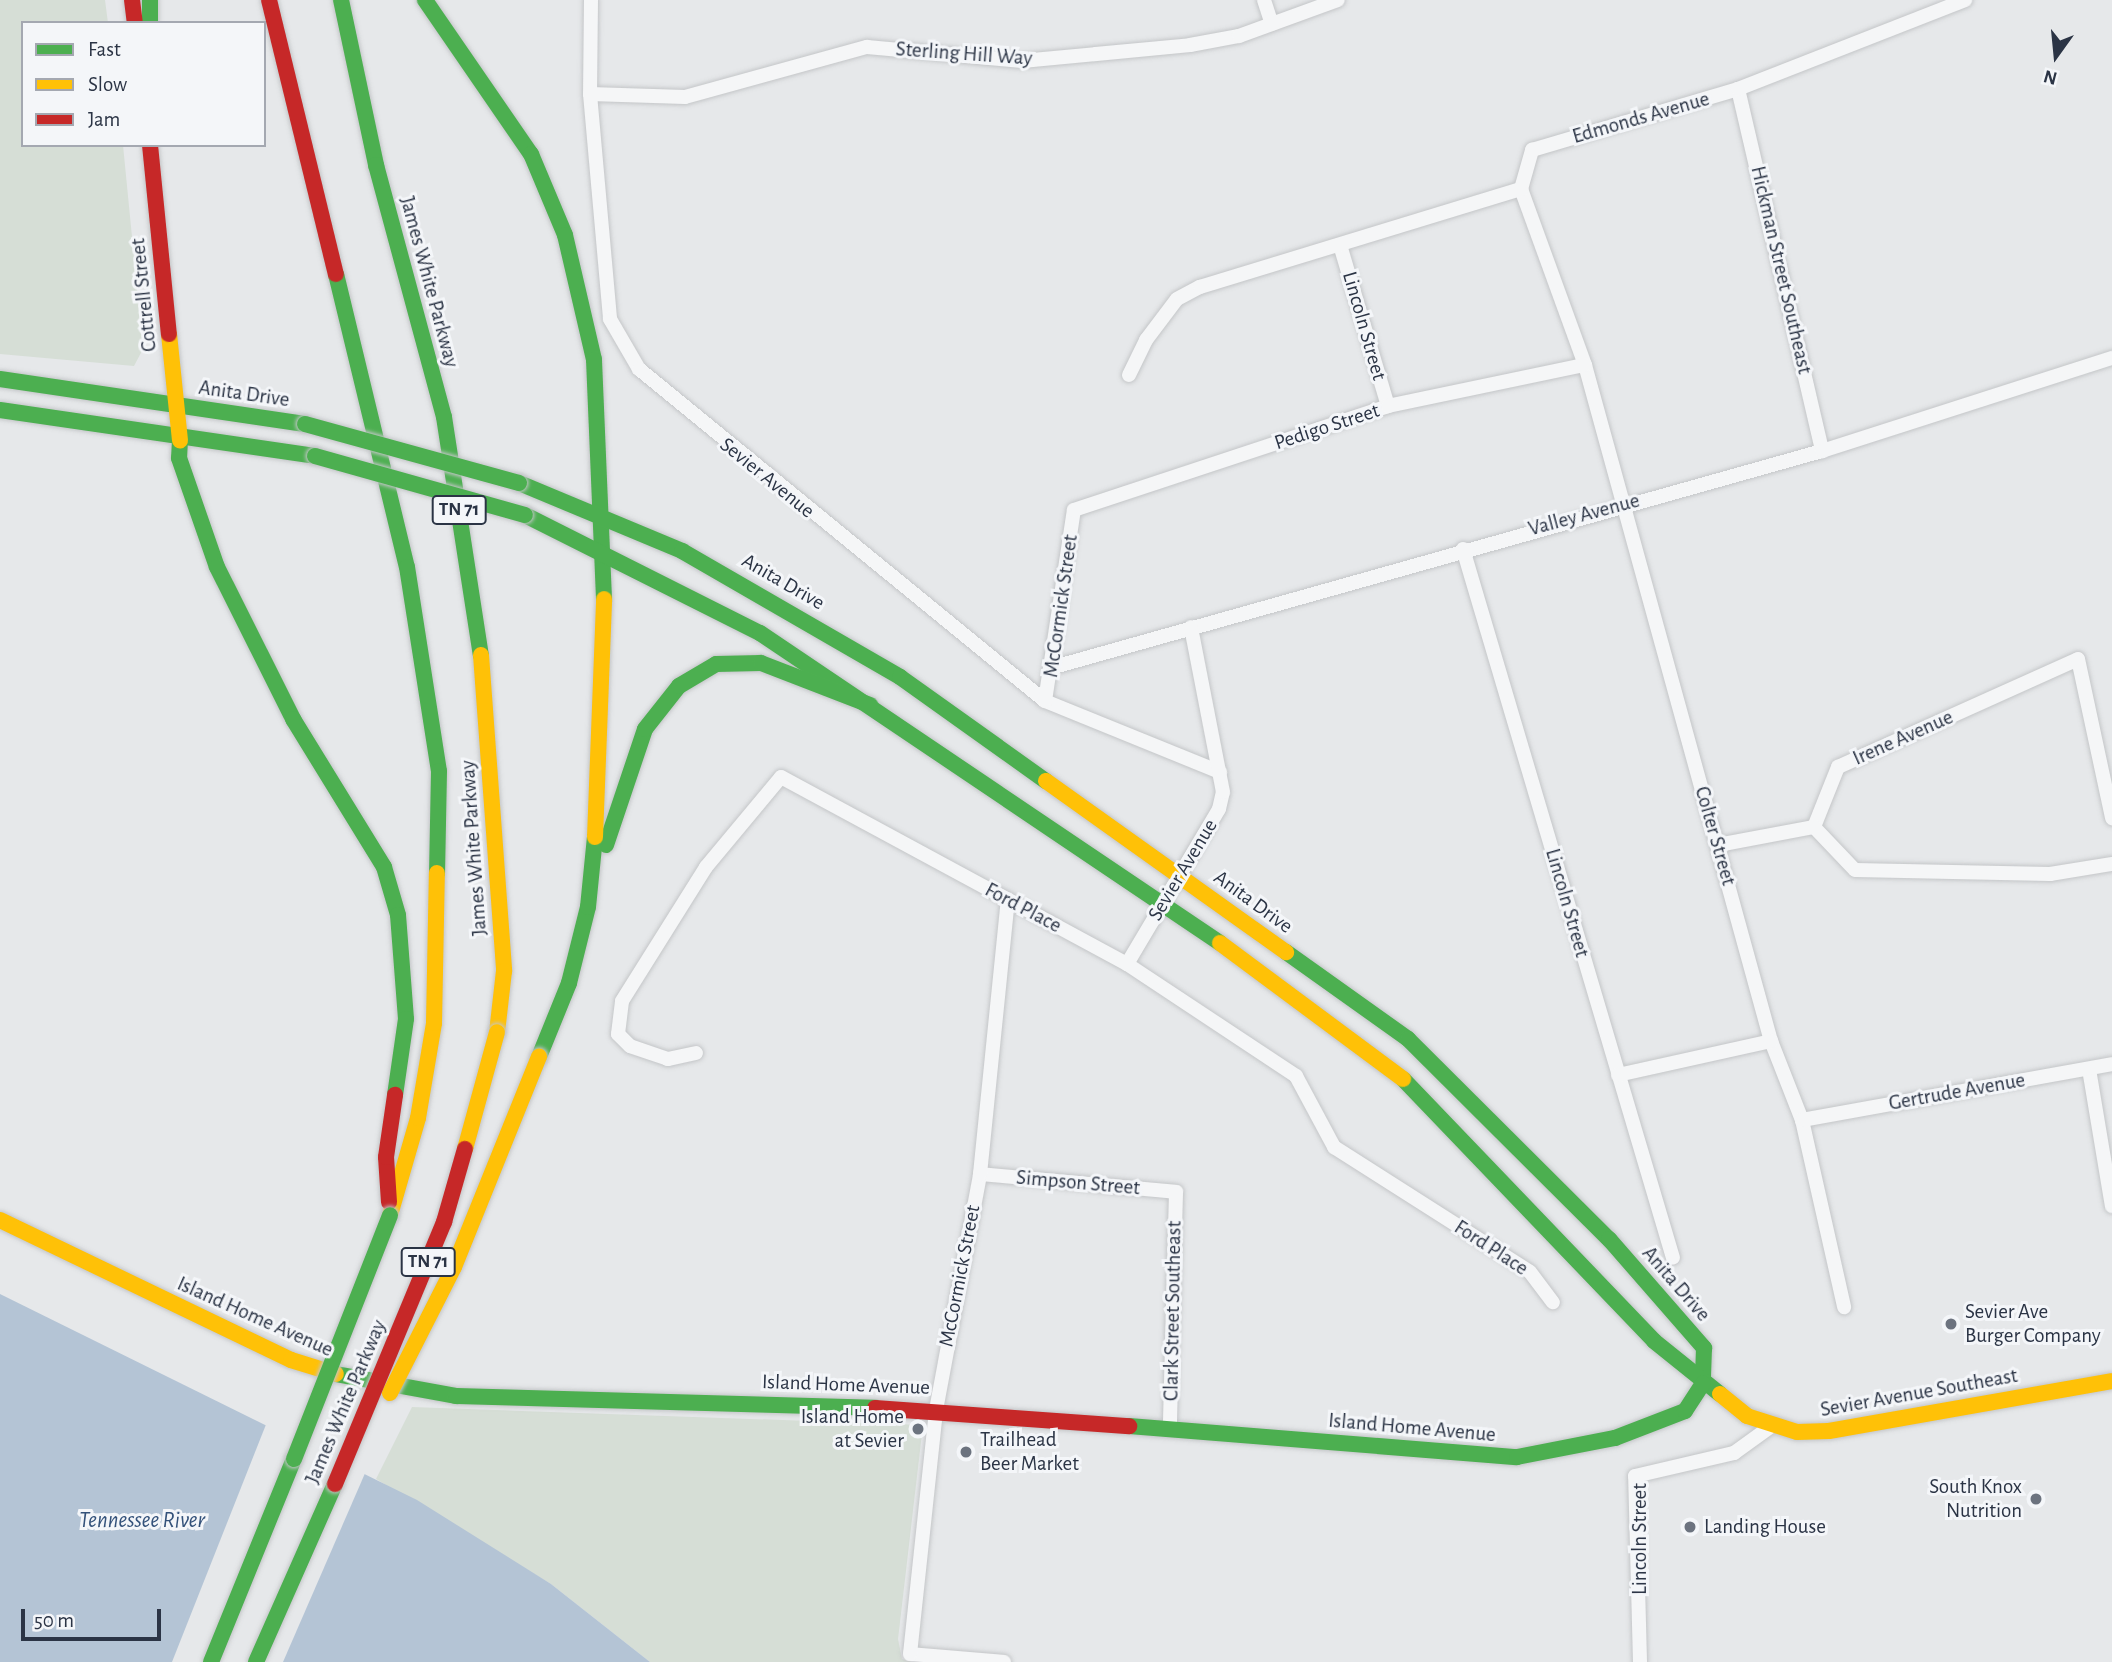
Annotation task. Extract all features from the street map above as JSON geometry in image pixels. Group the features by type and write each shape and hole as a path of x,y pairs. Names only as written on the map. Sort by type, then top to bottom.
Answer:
{"main road":[{"path":"132,0 135,21"},
{"path":"150,0 150,21"},
{"name":"James White Parkway","path":"211,1662 390,1215 418,1118 434,1023 439,771 407,567 269,0"},
{"name":"James White Parkway","path":"256,1662 335,1484 444,1222 497,1032 504,971 480,642 444,418 376,165 341,0"},
{"path":"425,0 531,154 565,235 594,360 598,547 606,639 603,750 588,907"},
{"name":"Cottrell Street","path":"150,147 177,405 180,440 178,458 216,567 293,719 384,867 405,952 406,1018 386,1157 390,1215"},
{"name":"Anita Drive","path":"0,379 305,424 519,483 599,513 779,602 890,670 1408,1039 1609,1239 1704,1348 1703,1384"},
{"path":"0,410 180,440 314,456 429,483 525,515 598,547 760,633 1164,902 1390,1066 1703,1384"},
{"path":"335,1484 454,1267 569,983 627,772 645,729 679,686 716,664 761,663 870,705"},
{"name":"Island Home Avenue","path":"0,1220 279,1355 366,1383 456,1396 936,1410 1517,1457 1615,1438 1685,1411 1703,1384"},
{"name":"Sevier Avenue Southeast","path":"1703,1384 1770,1427 1829,1431 2112,1381"}],"street":[{"name":"Sevier Avenue","path":"591,0 590,94 610,320 639,369 1045,701 1220,772"},
{"path":"1264,0 1272,24"},
{"name":"Sterling Hill Way","path":"590,94 685,97 867,47 1022,61 1190,45 1272,24 1338,0"},
{"name":"Edmonds Avenue","path":"1521,189 1532,150 1738,89 1965,0"},
{"name":"Hickman Street Southeast","path":"1738,89 1822,451"},
{"path":"1129,375 1146,340 1177,299 1521,189"},
{"name":"Colter Street","path":"1521,189 1585,365 1621,505 1771,1041 1802,1120 1844,1307"},
{"name":"Lincoln Street","path":"1340,245 1388,406"},
{"name":"Valley Avenue","path":"1054,667 1463,549 1822,451 2112,358"},
{"name":"Pedigo Street","path":"1074,510 1388,406 1585,365"},
{"name":"McCormick Street","path":"1045,701 1054,667 1074,510"},
{"name":"Lincoln Street","path":"1463,549 1673,1258"},
{"name":"Sevier Avenue","path":"1127,964 1219,809 1220,772 1191,627"},
{"name":"Irene Avenue","path":"1814,827 1838,767 2078,659 2106,755"},
{"path":"2106,755 2112,818"},
{"name":"Ford Place","path":"696,1053 668,1059 630,1046 618,1034 622,1001 706,867 781,777 1127,964 1296,1076 1334,1147 1530,1272 1553,1302"},
{"path":"1718,845 1814,827 1855,870 2049,874 2112,864"},
{"name":"McCormick Street","path":"1004,1662 910,1654 936,1410 980,1174 1008,899"},
{"path":"1618,1075 1771,1041"},
{"name":"Gertrude Avenue","path":"1802,1120 2112,1064"},
{"path":"2089,1069 2112,1206"},
{"name":"Simpson Street","path":"980,1174 1176,1192"},
{"name":"Clark Street Southeast","path":"1170,1429 1176,1192"},
{"name":"Lincoln Street","path":"1640,1662 1635,1476 1734,1453 1770,1427"}],"shaded area":[{"path":"0,0 105,0 108,21 21,21 21,147 123,147 143,349 134,366 0,354"},
{"path":"412,1407 923,1425 898,1639 902,1659 911,1662 650,1662 551,1584 376,1479"}],"water":[{"name":"Tennessee River","path":"0,1294 417,1500 551,1584 650,1662 0,1662"}],"pier":[{"path":"267,1422 366,1471 283,1662 172,1662"}],"traffic: fast":[{"path":"150,0 150,21"},
{"path":"341,0 376,165 444,417 481,655"},
{"path":"425,0 531,154 565,235 594,360 604,599"},
{"path":"336,274 407,567 439,771 437,873"},
{"path":"0,379 305,424"},
{"path":"0,410 315,456"},
{"path":"305,424 519,483"},
{"path":"180,440 179,458 217,567 293,719 384,867 398,915 406,1019 395,1095"},
{"path":"315,456 525,515"},
{"path":"519,483 682,551 900,677 1046,781"},
{"path":"525,515 760,633 1220,943"},
{"path":"606,845 645,729 679,686 716,664 761,663 870,705"},
{"path":"539,1057 569,983 588,907 595,837"},
{"path":"1286,952 1408,1039 1609,1239 1704,1348 1703,1383"},
{"path":"1403,1079 1654,1341 1720,1394"},
{"path":"294,1459 390,1215"},
{"path":"336,1374 456,1396 875,1408"},
{"path":"1129,1426 1517,1457 1615,1438 1685,1411 1703,1383"},
{"path":"211,1662 294,1459"},
{"path":"256,1662 335,1484"}],"traffic: slow":[{"path":"169,334 180,440"},
{"path":"595,837 604,599"},
{"path":"481,655 504,971 497,1032"},
{"path":"1046,781 1286,952"},
{"path":"390,1215 418,1118 434,1023 437,873"},
{"path":"1220,943 1403,1079"},
{"path":"465,1149 497,1032"},
{"path":"390,1393 454,1267 539,1057"},
{"path":"0,1220 291,1360 336,1374"},
{"path":"1720,1394 1747,1416 1797,1432 1829,1431 2112,1381"}],"traffic: jam":[{"path":"132,0 135,21"},
{"path":"269,0 336,274"},
{"path":"150,147 169,334"},
{"path":"389,1202 386,1157 395,1095"},
{"path":"335,1484 444,1222 465,1149"},
{"path":"875,1408 1129,1426"}],"place":[{"name":"Sevier Ave Burger Company","path":"1951,1324"},
{"name":"Island Home at Sevier","path":"918,1429"},
{"name":"Trailhead Beer Market","path":"966,1452"},
{"name":"South Knox Nutrition","path":"2036,1499"},
{"name":"Landing House","path":"1690,1527"}]}
